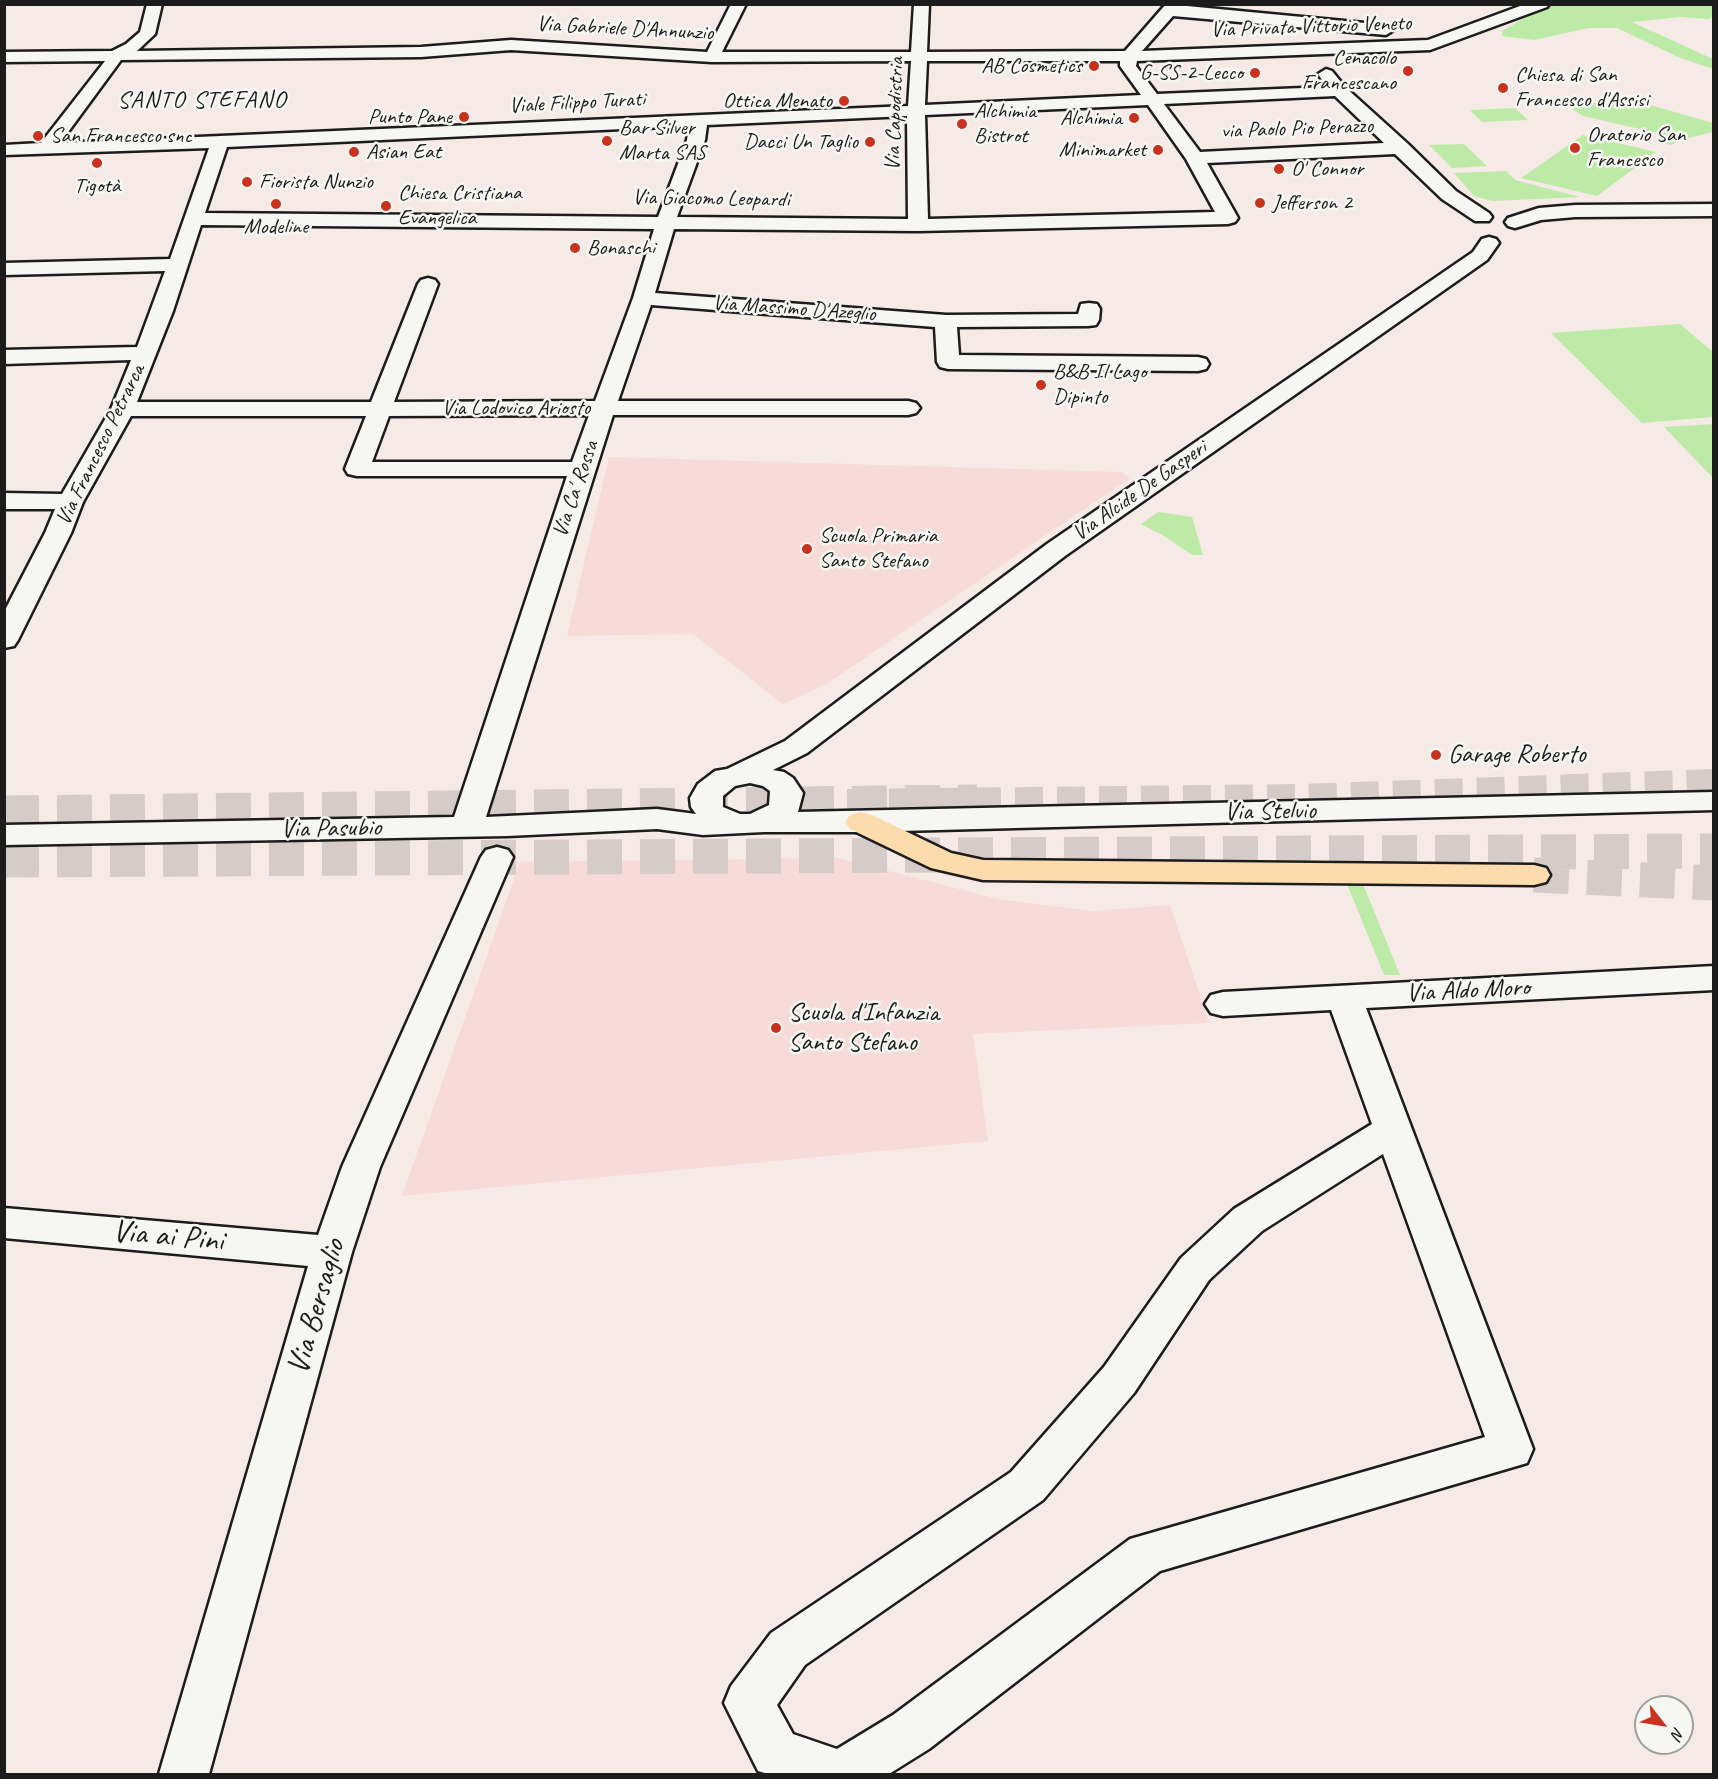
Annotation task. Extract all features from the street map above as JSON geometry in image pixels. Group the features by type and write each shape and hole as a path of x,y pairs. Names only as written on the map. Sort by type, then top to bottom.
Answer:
{"highway":[{"path":"861,822 942,861 983,870 1534,875"}],"street":[{"path":"46,149 118,54 132,47 147,34 155,4"},
{"path":"712,57 740,4"},
{"name":"Via Capodistria","path":"918,225 916,110 922,4"},
{"name":"Via Privata Vittorio Veneto","path":"1129,56 1430,45 1526,7 1542,4"},
{"path":"1129,56 1172,8 1457,36"},
{"name":"Via Gabriele D'Annunzio","path":"4,57 421,52 511,45 712,57 1129,56"},
{"path":"1309,51 1339,91 1402,148 1449,195 1482,217 1495,235"},
{"name":"via Paolo Pio Perazzo","path":"1129,56 1128,66 1195,158 1228,218"},
{"name":"Viale Filippo Turati","path":"4,150 220,143 1339,91"},
{"name":"Via Ca' Rossa","path":"467,826 582,469 696,140 699,119"},
{"name":"Via Francesco Petrarca","path":"4,640 58,533 70,502 123,409 220,143"},
{"name":"via Paolo Pio Perazzo","path":"1195,158 1402,148"},
{"path":"1482,217 1463,221 1495,235 1539,214 1575,211 1713,210"},
{"name":"Via Giacomo Leopardi","path":"193,219 918,225 1228,218"},
{"name":"Via Alcide De Gasperi","path":"706,798 716,784 796,747 1056,550 1480,256 1495,235"},
{"path":"4,269 177,265"},
{"path":"428,284 357,468 582,469"},
{"name":"Via Massimo D'Azeglio","path":"643,298 946,321 1088,320 1089,309"},
{"path":"946,321 948,363 1198,364"},
{"path":"4,357 145,353"},
{"name":"Via Lodovico Ariosto","path":"123,409 908,408"},
{"path":"4,501 70,502"},
{"path":"706,798 707,807 712,814 750,823 784,810 785,793 796,747"},
{"name":"Via Stelvio","path":"738,775 763,776 826,821"},
{"name":"Via Pasubio","path":"4,835 467,826 501,844 657,819 706,798"},
{"name":"Via Stelvio","path":"750,823 1713,801"},
{"name":"Via Pasubio","path":"657,819 703,825 750,823"},
{"name":"Via Bersaglio","path":"184,1774 332,1252 361,1167 501,844"},
{"name":"Via Aldo Moro","path":"1223,1004 1713,978"},
{"path":"843,1774 911,1732 1146,1554 1511,1449 1344,998"},
{"path":"835,1774 776,1754 749,1703 788,1649 1027,1486 1119,1380 1195,1269 1248,1220 1392,1130"},
{"name":"Via ai Pini","path":"4,1222 332,1252"}],"shaded area":[{"name":"Scuola Primaria Santo Stefano","path":"609,457 1122,472 1130,478 825,685 783,704 693,634 567,636"},
{"name":"Scuola d'Infanzia Santo Stefano","path":"838,858 998,899 1094,911 1170,905 1209,1023 973,1034 988,1141 402,1196 520,862"}],"green space":[{"path":"1556,5 1713,5 1713,17 1709,19 1680,17 1632,22 1713,59 1713,69 1678,57 1617,28 1589,28 1534,40 1502,36 1502,31 1542,8"},
{"path":"1636,101 1713,123 1713,132 1680,140 1671,145 1661,143 1670,136 1583,116 1564,104"},
{"path":"1515,108 1528,120 1482,122 1470,110"},
{"path":"1583,135 1656,152 1597,196 1521,178"},
{"path":"1464,144 1487,166 1452,168 1429,145"},
{"path":"1506,171 1515,180 1580,197 1493,201 1474,196 1454,173"},
{"path":"1680,324 1713,352 1713,417 1642,423 1551,333"},
{"path":"1714,424 1713,478 1664,427"},
{"path":"1158,512 1192,517 1203,555 1192,555 1141,524"},
{"path":"1347,884 1363,884 1400,975 1384,975"}],"tunnel":[{"path":"847,803 1304,798 1714,783"},
{"path":"4,813 977,802"},
{"path":"4,860 1714,851"},
{"path":"1534,875 1714,883"}],"place":[{"name":"AB Cosmetics","path":"1094,66"},
{"name":"Cenacolo Francescano","path":"1408,71"},
{"name":"G-SS-2-Lecco","path":"1255,73"},
{"name":"Chiesa di San Francesco d'Assisi","path":"1503,88"},
{"name":"Ottica Menato","path":"844,101"},
{"name":"Punto Pane","path":"464,117"},
{"name":"Alchimia","path":"1134,118"},
{"name":"Alchimia Bistrot","path":"962,124"},
{"name":"San Francesco snc","path":"38,136"},
{"name":"Bar Silver Marta SAS","path":"607,141"},
{"name":"Dacci Un Taglio","path":"870,142"},
{"name":"Oratorio San Francesco","path":"1575,148"},
{"name":"Minimarket","path":"1158,150"},
{"name":"Asian Eat","path":"354,152"},
{"name":"Tigotà","path":"97,163"},
{"name":"O' Connor","path":"1279,169"},
{"name":"Fiorista Nunzio","path":"247,182"},
{"name":"Jefferson 2","path":"1260,203"},
{"name":"Modeline","path":"276,204"},
{"name":"Chiesa Cristiana Evangelica","path":"386,206"},
{"name":"Bonaschi","path":"575,248"},
{"name":"B&B Il Lago Dipinto","path":"1041,385"},
{"name":"Scuola Primaria Santo Stefano","path":"807,549"},
{"name":"Garage Roberto","path":"1436,755"},
{"name":"Scuola d'Infanzia Santo Stefano","path":"776,1028"}],"district":[{"name":"SANTO STEFANO","path":"202,101"}]}
